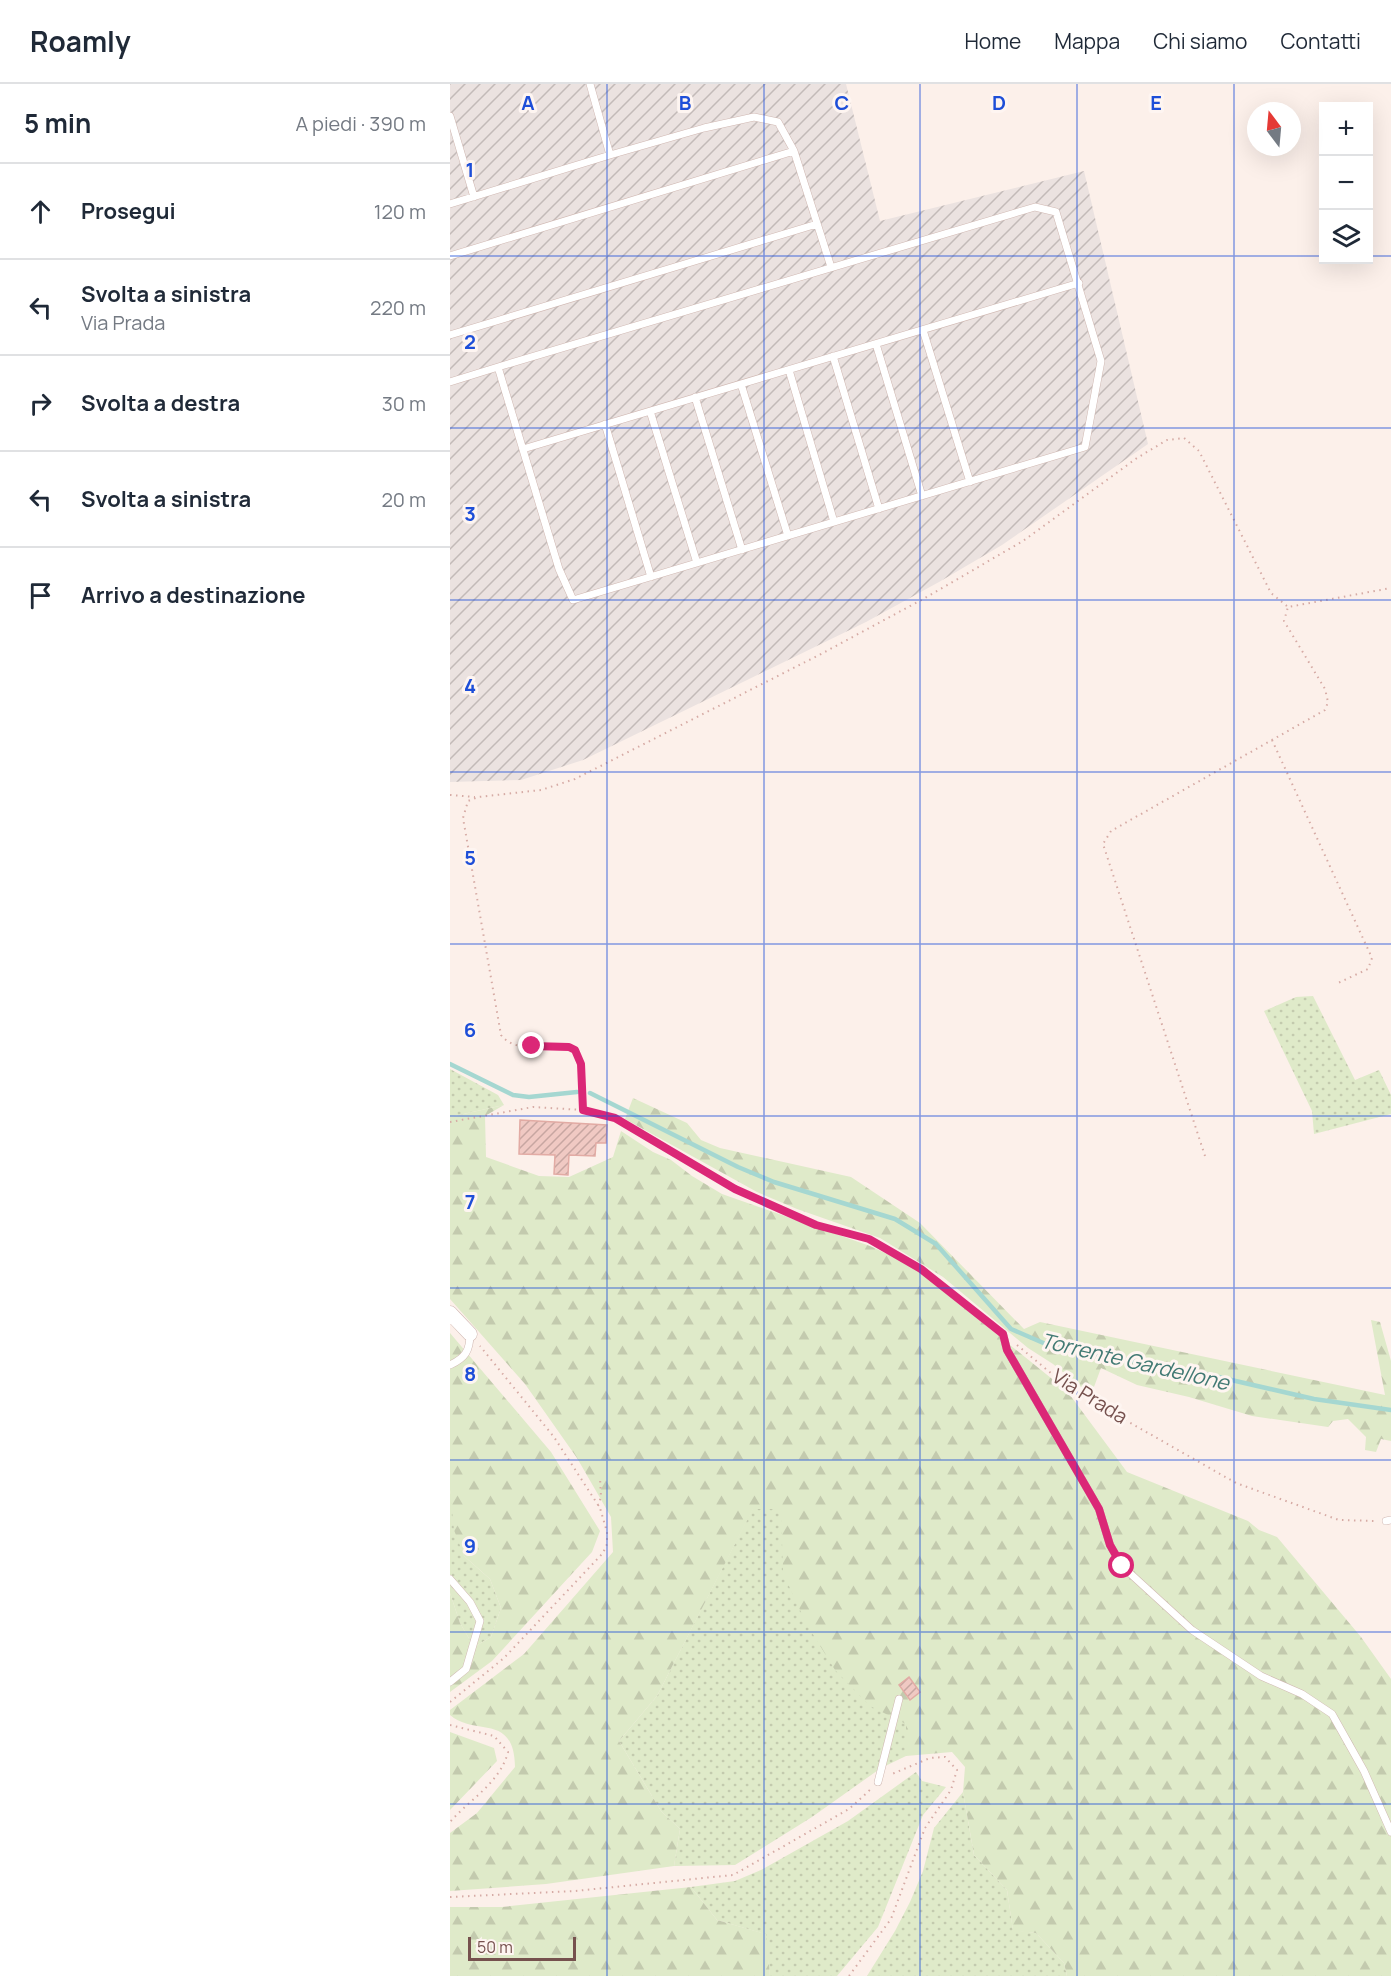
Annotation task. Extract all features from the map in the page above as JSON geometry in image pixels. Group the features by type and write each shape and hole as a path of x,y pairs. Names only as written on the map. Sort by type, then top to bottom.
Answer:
{"street":[{"path":"450,1312 470,1334"}],"lane":[{"path":"590,84 610,154"},
{"path":"450,116 474,197"},
{"path":"450,204 610,154 754,117 778,123 794,151 831,267"},
{"path":"450,256 794,151"},
{"path":"450,382 498,367 831,267 1035,207 1056,212 1101,361 1085,447 573,600 559,569 498,367"},
{"path":"450,335 818,224"},
{"path":"523,449 1079,283"},
{"path":"923,330 970,482"},
{"path":"876,344 922,496"},
{"path":"833,356 879,509"},
{"path":"789,370 834,522"},
{"path":"741,384 788,536"},
{"path":"695,397 742,550"},
{"path":"650,411 697,563"},
{"path":"605,424 651,577"},
{"path":"450,1365 463,1359 468,1352 470,1334"},
{"path":"1003,1334 1007,1350 1099,1509 1110,1545 1122,1566 1192,1630 1261,1676 1302,1694 1332,1714 1364,1772 1391,1832"},
{"path":"450,1578 470,1602 480,1621 466,1669 450,1682"},
{"path":"878,1782 899,1699"}],"path":[{"path":"450,795 478,797 542,790 575,779 821,654 1023,541 1137,458 1167,440 1184,438 1200,451 1271,593 1288,607 1391,588"},
{"path":"1205,1156 1103,844 1111,831 1324,710 1328,702 1325,689 1284,621 1288,607"},
{"path":"1272,740 1372,958 1368,969 1338,983"},
{"path":"478,797 468,801 463,818 499,1026 507,1042 515,1046 559,1046 575,1050 581,1064 583,1110"},
{"name":"Via Prada","path":"450,1122 533,1107 583,1110 615,1118 735,1189 816,1225 869,1239 921,1269 1069,1389 1236,1483 1339,1520 1389,1520"},
{"path":"450,1702 504,1658 603,1553 607,1544 607,1532 598,1506 554,1437 488,1356"},
{"path":"598,1506 602,1497 600,1478"},
{"path":"450,1725 494,1736 508,1752 504,1767 497,1777 450,1822"},
{"path":"450,1897 575,1891 733,1875 849,1809 878,1782 908,1766 930,1758 945,1757 957,1770 951,1790 925,1828 891,1919 849,1976"}],"shaded area":[{"path":"450,84 846,84 880,221 1084,171 1148,444 1002,545 939,582 866,622 583,760 521,780 450,782"}],"green space":[{"path":"1313,996 1355,1080 1379,1070 1391,1095 1391,1114 1314,1134 1312,1111 1264,1011 1296,997"},
{"path":"450,1069 498,1095 504,1105 450,1117"},
{"path":"633,1098 687,1123 701,1140 720,1148 851,1177 920,1223 1024,1329 1040,1322 1385,1395 1371,1320 1380,1322 1391,1361 1391,1441 1381,1439 1376,1452 1365,1450 1366,1437 1348,1419 1333,1421 1328,1427 1252,1416 1189,1397 1137,1385 1101,1368 1091,1395 1053,1364 1028,1348 943,1277 880,1238 797,1209 757,1192 625,1119"},
{"path":"504,1105 485,1116 486,1157 539,1176 569,1177 613,1157 621,1131 653,1152 671,1160 722,1194 870,1246 911,1265 1067,1391 1127,1472 1248,1521 1259,1530 1277,1537 1361,1637 1391,1679 1391,1976 1067,1976 1064,1963 1036,1933 1013,1931 1007,1890 974,1855 963,1792 965,1767 952,1752 906,1756 906,1724 870,1706 835,1670 806,1623 783,1573 781,1509 753,1509 657,1696 619,1741 661,1811 680,1829 674,1866 546,1884 450,1891 450,1833 477,1813 515,1767 513,1750 508,1739 501,1732 460,1721 450,1715 450,1710 524,1654 613,1552 611,1517 577,1458 525,1384 450,1299 450,1117"},
{"path":"450,1333 551,1452 600,1531 592,1552 492,1661 450,1692 450,1593 460,1623 474,1647 491,1637 501,1608 490,1579 464,1556 454,1530 450,1490"},
{"path":"450,1490 464,1556 490,1579 501,1608 491,1637 474,1647 460,1623 450,1593"},
{"path":"753,1508 781,1509 906,1724 906,1756 881,1768 812,1817 735,1865 674,1866 680,1829 661,1811 619,1741 657,1696"},
{"path":"450,1732 494,1748 497,1761 450,1810"},
{"path":"916,1772 922,1781 946,1787 923,1815 878,1927 837,1976 770,1976 765,1934 717,1920 691,1887 735,1881 761,1870 848,1821"},
{"path":"963,1792 974,1855 1007,1890 1013,1930 1036,1933 1064,1963 1067,1976 867,1976 910,1902 923,1871 934,1828"},
{"path":"691,1887 717,1920 766,1934 770,1976 450,1976 450,1907 502,1907"}],"building":[{"path":"520,1120 607,1125 606,1143 596,1143 595,1156 569,1155 568,1175 554,1174 555,1155 519,1154"},
{"path":"909,1677 920,1692 910,1700 899,1685"}],"waterway":[{"name":"Torrente Gardellone","path":"450,1064 513,1095 529,1097 577,1092"},
{"name":"Torrente Gardellone","path":"590,1093 738,1167 774,1182 895,1219 936,1244 1011,1329 1048,1345 1214,1376 1314,1399 1391,1410"}],"route":[{"path":"532,1046 559,1046 575,1050 581,1064 583,1110 615,1118 735,1189 816,1225 869,1239 921,1269 985,1318 1003,1334 1007,1350 1099,1509 1110,1545 1122,1566"}]}
